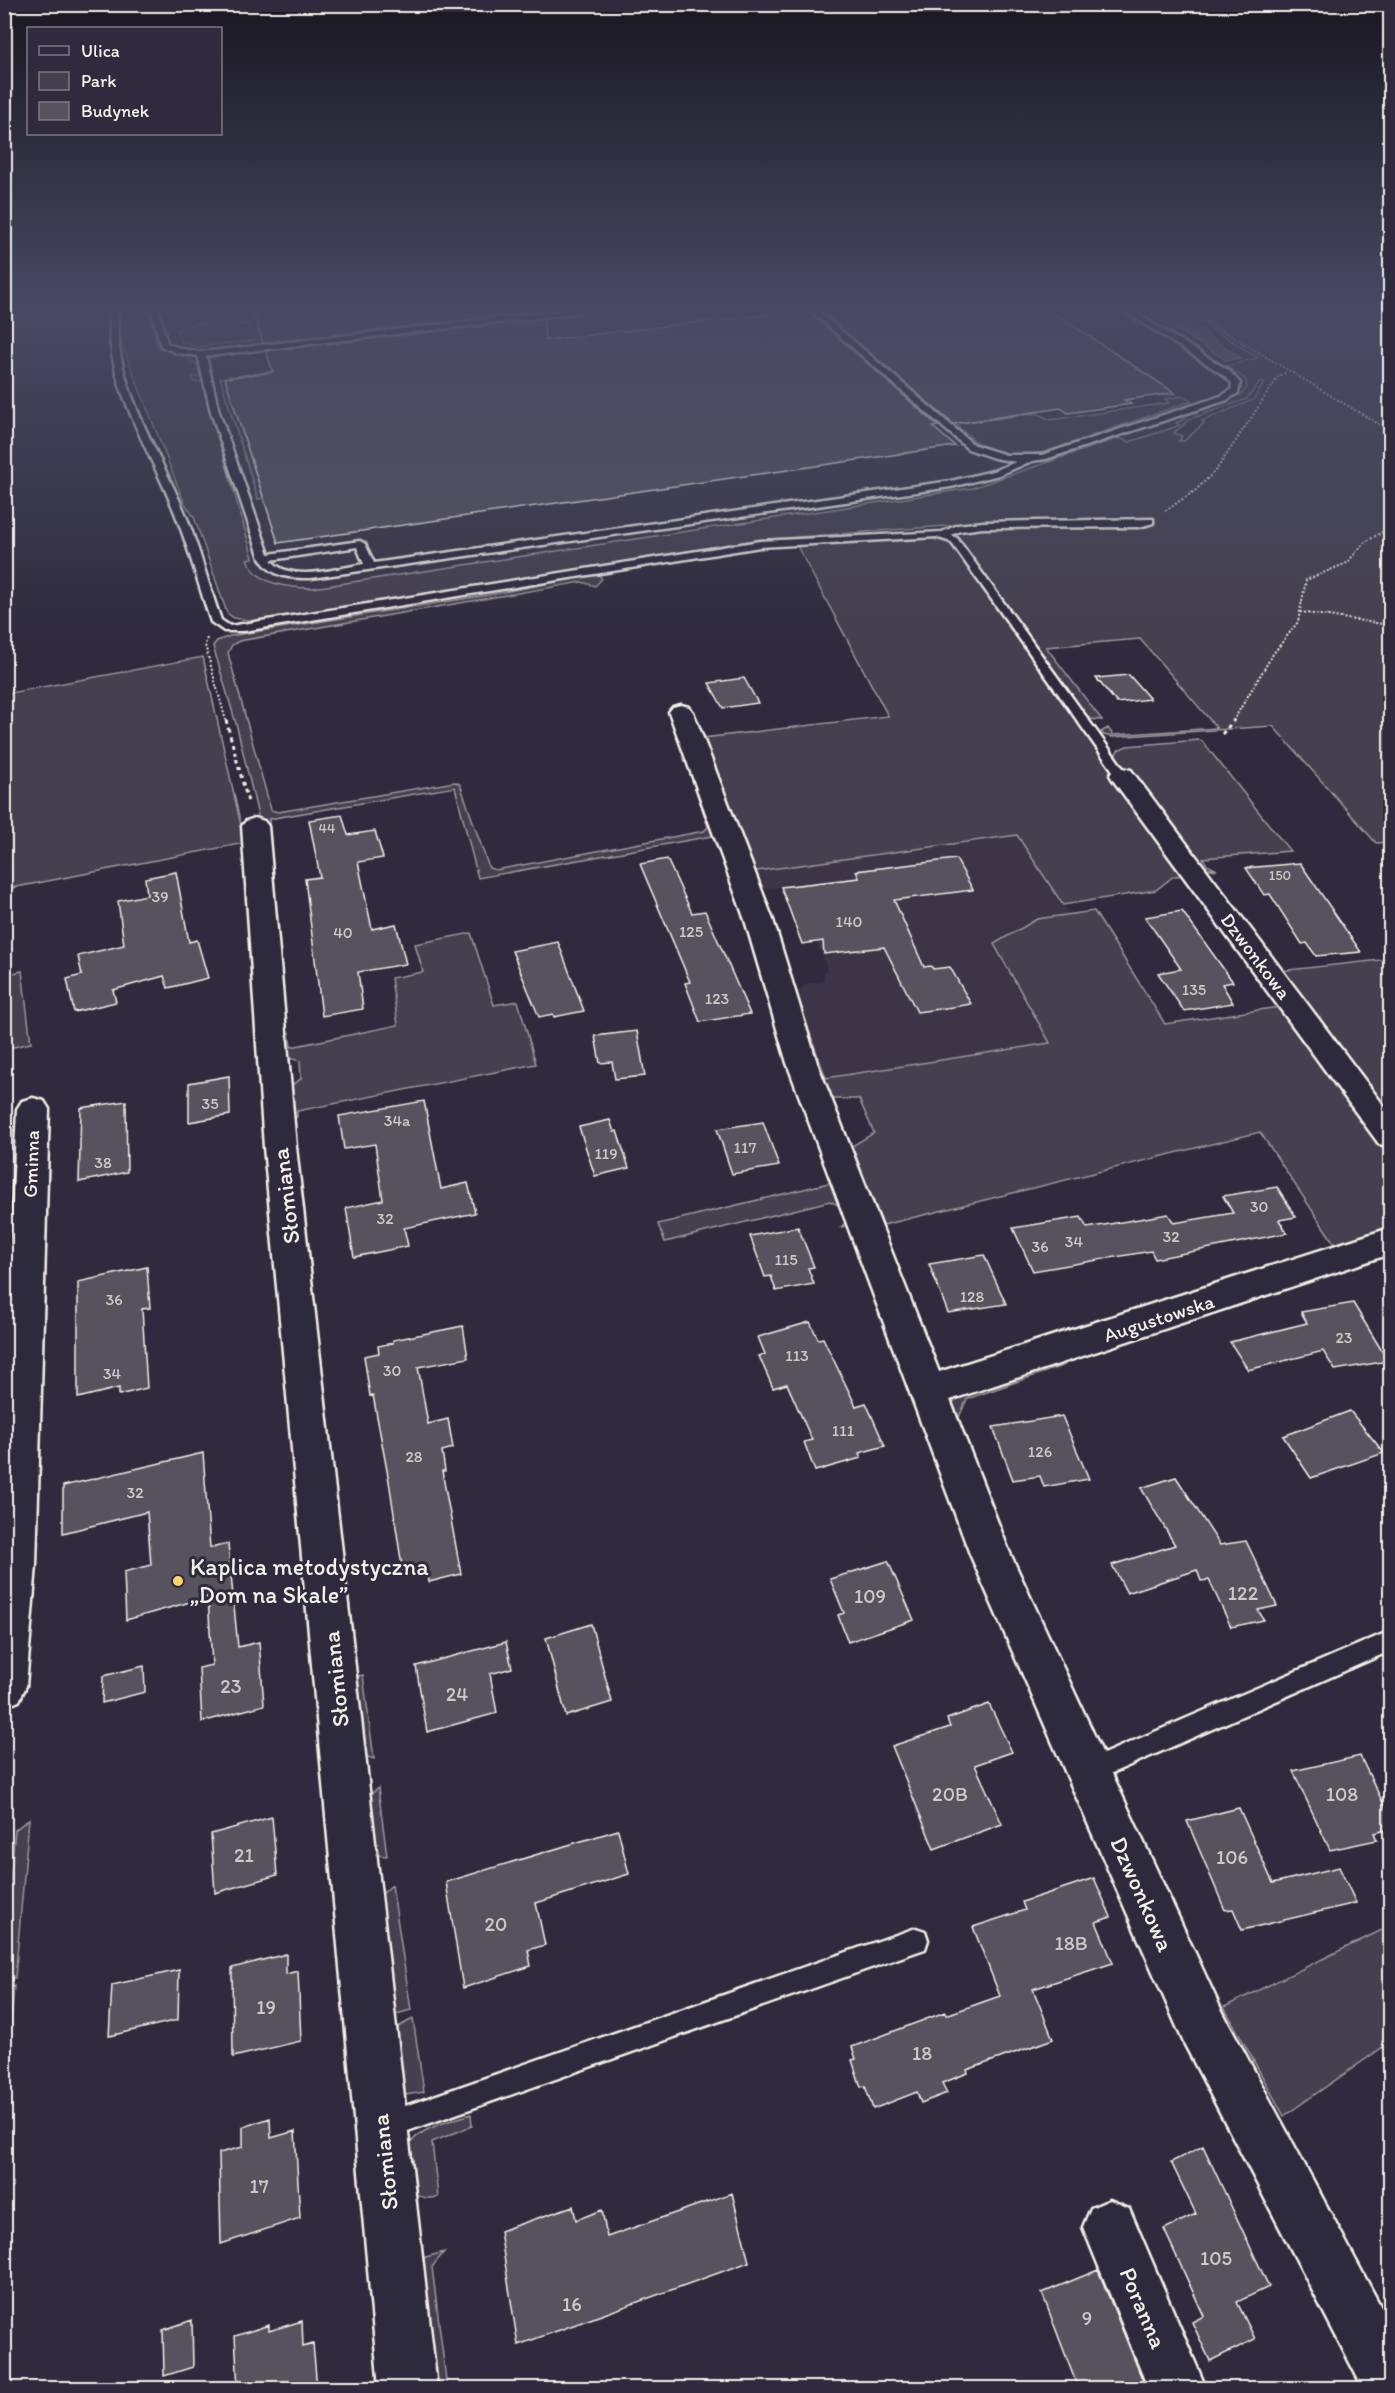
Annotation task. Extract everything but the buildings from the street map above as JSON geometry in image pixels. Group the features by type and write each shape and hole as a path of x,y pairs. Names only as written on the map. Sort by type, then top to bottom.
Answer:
{"street":[{"name":"Dzwonkowa","path":"681,712 759,920 802,1063 926,1392 990,1554 1202,2025 1390,2380"},
{"name":"Dzwonkowa","path":"1122,775 1390,1136"},
{"name":"Słomiana","path":"255,826 280,1146 408,2388"},
{"name":"Gminna","path":"4,1686 33,1109"},
{"name":"Augustowska","path":"926,1392 1204,1304 1390,1241"},
{"name":"Poranna","path":"1110,2227 1177,2388"}],"lane":[{"path":"140,421 150,450 179,510 216,622 221,626 244,628 471,593 605,567 781,541 944,535 954,540 1122,775"},
{"path":"219,421 265,558 277,572 290,575 370,566 951,484 996,473 1028,460 1155,421"},
{"path":"940,421 970,447 999,458 1028,460"},
{"path":"944,535 958,528 983,525 1139,524 1150,521"},
{"path":"265,558 360,544 370,566"},
{"path":"1087,1772 1390,1641"},
{"path":"382,2127 916,1940"}],"path":[{"path":"1150,521 1207,480 1248,421"},
{"path":"1374,421 1390,430"},
{"path":"1222,734 1273,654 1292,632 1300,612 1306,580 1347,563 1365,543 1390,527"},
{"path":"1300,612 1390,625"},
{"path":"221,626 212,633 205,645 255,826"}],"shaded area":[{"path":"167,421 1238,421 1200,473 1000,522 757,540 254,621 234,618 227,613"},
{"path":"1017,835 1069,914 1037,919 994,944 1051,1043 826,1078 795,994 806,984 824,981 824,972 827,970 825,962 816,942 781,887 757,890 750,872"}],"green space":[{"path":"152,421 213,421 253,558 247,559 252,568 266,580 274,583 313,588 972,488 1119,438 1129,442 1175,427 1179,425 1176,423 1181,421 1188,421 1174,433 1182,436 1179,441 1184,441 1204,423 1203,421 1390,421 1390,842 1376,843 1273,726 1113,737 1104,735 1101,732 1108,728 1113,735 1217,728 1140,639 1046,647 1102,720 1089,719 955,536 959,531 974,528 1147,527 1154,521 1000,522 757,540 254,621 234,618 227,613 194,517 184,502"},
{"path":"233,421 239,421 264,498 258,499"},
{"path":"951,421 1135,421 1045,452 1028,455 1004,454 980,445"},
{"path":"933,539 948,543 958,550 1185,875 1174,876 1156,890 1063,905 1017,835 750,872 703,738 888,716 796,544"},
{"path":"598,574 602,579 595,586 582,582 239,641 232,645 228,653 271,810 278,812 455,782 460,784 489,868 496,870 704,831 708,827 669,709 672,708 718,835 478,878 455,787 269,819 270,841 264,841 237,727 213,646 217,641 230,636 488,595"},
{"path":"203,657 245,843 11,888 4,788 4,694"},
{"path":"1199,740 1290,851 1203,858 1207,865 1217,870 1198,867 1115,756 1118,750 1127,746"},
{"path":"1094,911 1165,1024 1279,1007 1269,984 1390,1154 1390,1228 1336,1246 1260,1132 883,1225 852,1146 874,1133 859,1099 832,1099 821,1087 795,994 826,1078 1050,1043 994,944 1037,919"},
{"path":"471,933 494,1005 518,1001 536,1064 297,1111 297,1117 285,1116 287,1088 301,1079 300,1061 282,1056 281,1042 289,1033 291,1047 398,1025 391,978 423,972 415,944"},
{"path":"1390,959 1390,1123 1278,971"},
{"path":"22,971 31,1043 5,1049 5,975"},
{"path":"16,1129 9,1282 11,1222 5,1223 5,1132"},
{"path":"837,1181 851,1225 841,1227 846,1222 840,1206 830,1201 665,1242 658,1224"},
{"path":"1046,1364 1065,1365 967,1399 959,1417 973,1465 949,1415 953,1403 961,1393"},
{"path":"363,1675 374,1759 356,1753 348,1679"},
{"path":"378,1788 387,1856 375,1855 362,1802"},
{"path":"29,1819 15,1978 5,1978 5,1938 15,1830"},
{"path":"392,1885 411,2010 393,2015 372,1903"},
{"path":"1390,1926 1390,2042 1284,2116 1224,2007"},
{"path":"14,1986 5,2102 5,1991"},
{"path":"413,2019 424,2092 406,2095 396,2089 396,2028"},
{"path":"471,2114 472,2126 432,2142 438,2197 422,2197 409,2189 404,2160 408,2146 414,2139 431,2128"},
{"path":"444,2252 432,2267 447,2388 429,2388 414,2267 426,2257"}],"place":[{"name":"Kaplica metodystyczna „Dom na Skale”","path":"178,1581"}]}
